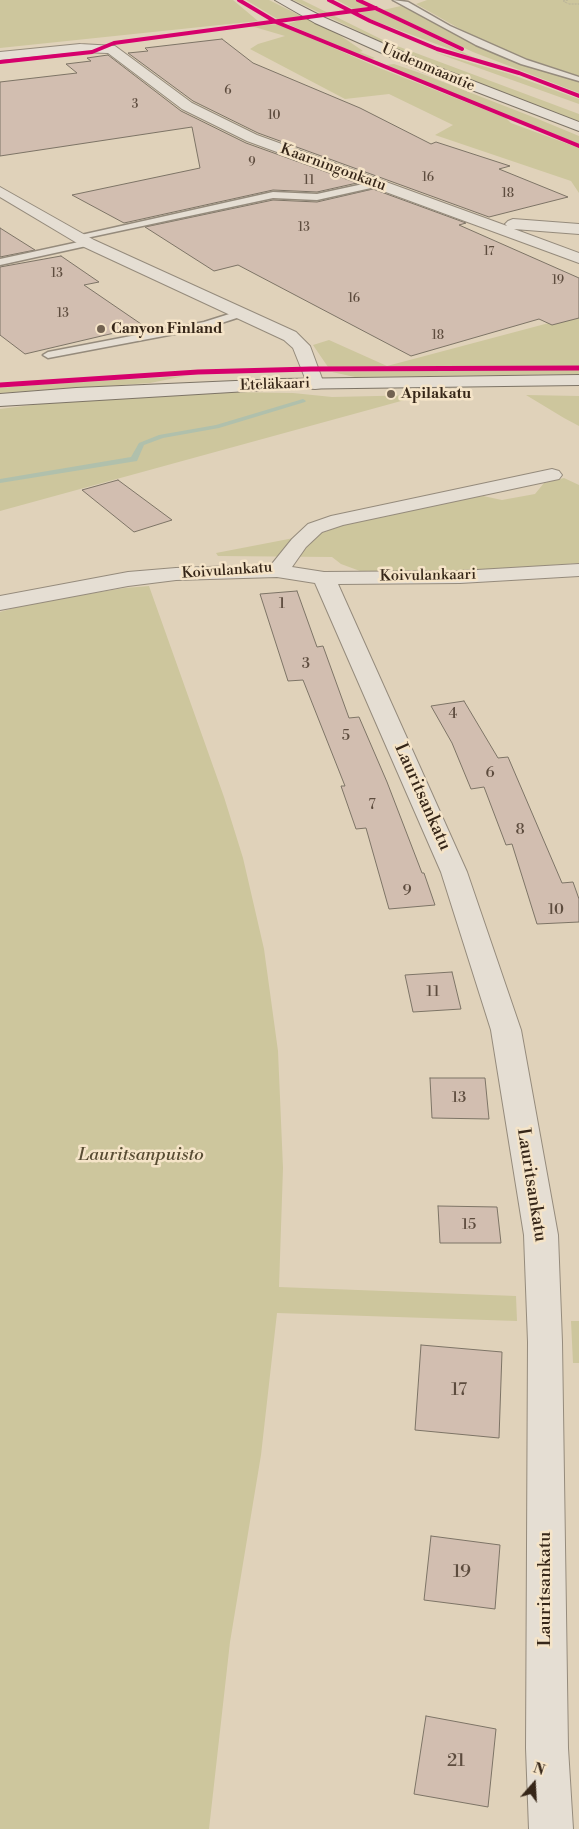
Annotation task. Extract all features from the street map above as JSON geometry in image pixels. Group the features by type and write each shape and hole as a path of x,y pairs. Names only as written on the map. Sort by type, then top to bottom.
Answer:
{"street":[{"name":"Uudenmaantie","path":"281,0 328,25 427,68 579,127"},
{"name":"Uudenmaantie","path":"318,4 387,38 501,81"},
{"name":"Kaarningonkatu","path":"0,56 80,48 104,48 120,54 187,106 252,138 579,258"},
{"path":"564,104 579,110"},
{"path":"0,191 82,240 290,336 301,346 315,384"},
{"path":"480,222 579,229"},
{"path":"556,249 579,248"},
{"name":"Eteläkaari","path":"0,400 179,388 579,380"},
{"name":"Eteläkaari","path":"550,382 579,385"},
{"name":"Koivulankatu","path":"0,603 128,579 176,574 276,570 299,543 315,528 338,520 552,475"},
{"name":"Koivulankaari","path":"276,570 324,578 460,577 579,570"},
{"name":"Lauritsankatu","path":"324,578 454,872 506,1030 541,1235 545,1352 547,1748 551,1829"}],"lane":[{"path":"396,0 406,3 447,28 479,43 524,62 579,79"},
{"path":"0,262 82,240 273,195 317,197 377,184"},
{"path":"48,355 206,325 242,313"}],"path":[{"path":"568,0 564,1 569,4 579,4"}],"green space":[{"path":"0,0 233,0 258,21 0,48"},
{"path":"246,0 269,0 341,36 363,51 360,52 375,58 368,60 288,24 299,20 295,18 279,20"},
{"path":"293,0 302,0 389,43 579,114 579,122 419,60"},
{"path":"337,0 356,0 369,6 358,10 378,11 479,60 372,20"},
{"path":"427,0 579,0 579,76 525,58 476,38 416,4"},
{"path":"401,6 484,48 579,81 579,93 473,52 383,10"},
{"path":"279,24 377,67 506,118 511,123 579,148 579,193 571,181 435,135 453,125 389,94 345,99 250,49 258,44 285,36 251,26"},
{"path":"434,52 510,74 579,99 579,104"},
{"path":"377,61 386,65 394,64 420,73 538,119 579,136 579,144 373,62"},
{"path":"579,315 579,366 328,367 313,345 329,340 387,366"},
{"path":"579,369 579,374 355,377 332,372"},
{"path":"185,376 150,383 0,393 0,388"},
{"path":"224,392 293,393 332,397 423,395 0,511 0,409 79,399"},
{"path":"526,395 579,396 579,426 564,418"},
{"path":"564,478 579,485 579,563 503,569 395,572 360,571 341,564 332,557 218,556 216,553 325,532 341,526 443,503 483,496 502,500 535,494 544,483"},
{"name":"Lauritsanpuisto","path":"149,586 224,797 243,858 264,949 278,1051 283,1168 279,1287 516,1296 517,1321 277,1313 261,1455 230,1642 209,1829 0,1829 0,612 31,603"},
{"path":"571,1321 579,1321 579,1363 573,1363"}],"building":[{"path":"222,39 253,63 360,108 431,144 436,142 510,166 499,169 568,197 489,217 258,133 193,101 128,53 148,51 145,48"},
{"path":"108,55 181,111 246,143 357,183 317,192 273,190 124,223 72,195 200,168 192,127 0,156 0,82 77,73 66,64 91,61 87,58"},
{"path":"373,189 466,223 459,225 579,278 579,318 552,325 539,319 411,356 238,265 214,271 145,227 273,200 317,202"},
{"path":"0,228 35,250 0,257"},
{"path":"61,256 99,282 84,285 144,326 25,354 0,335 0,267"},
{"path":"118,480 172,520 134,532 82,490"},
{"path":"297,591 317,647 323,646 349,718 359,717 387,782 422,873 424,873 435,905 389,909 366,828 356,829 341,786 345,786 303,680 288,681 260,594"},
{"path":"464,701 498,758 508,757 562,883 573,882 579,899 579,922 537,924 512,844 506,845 484,787 471,789 452,743 431,706"},
{"path":"452,972 461,1009 413,1012 405,975"},
{"path":"430,1078 485,1078 489,1119 432,1118"},
{"path":"438,1206 497,1207 501,1243 440,1243"},
{"path":"421,1345 502,1352 499,1438 415,1430"},
{"path":"431,1536 500,1545 495,1609 424,1600"},
{"path":"426,1716 496,1729 488,1807 414,1794"}],"waterway":[{"path":"0,481 134,459 141,444 161,436 217,427 303,401"}],"cycle path":[{"path":"239,0 276,22 579,146"},
{"path":"329,0 370,21 437,49 519,73 579,96"},
{"path":"358,0 462,49"},
{"path":"0,62 92,52 114,43 376,8"},
{"path":"0,385 198,372 311,369 579,368"}],"place":[{"name":"Canyon Finland","path":"101,329"},
{"name":"Apilakatu","path":"391,394"}]}
